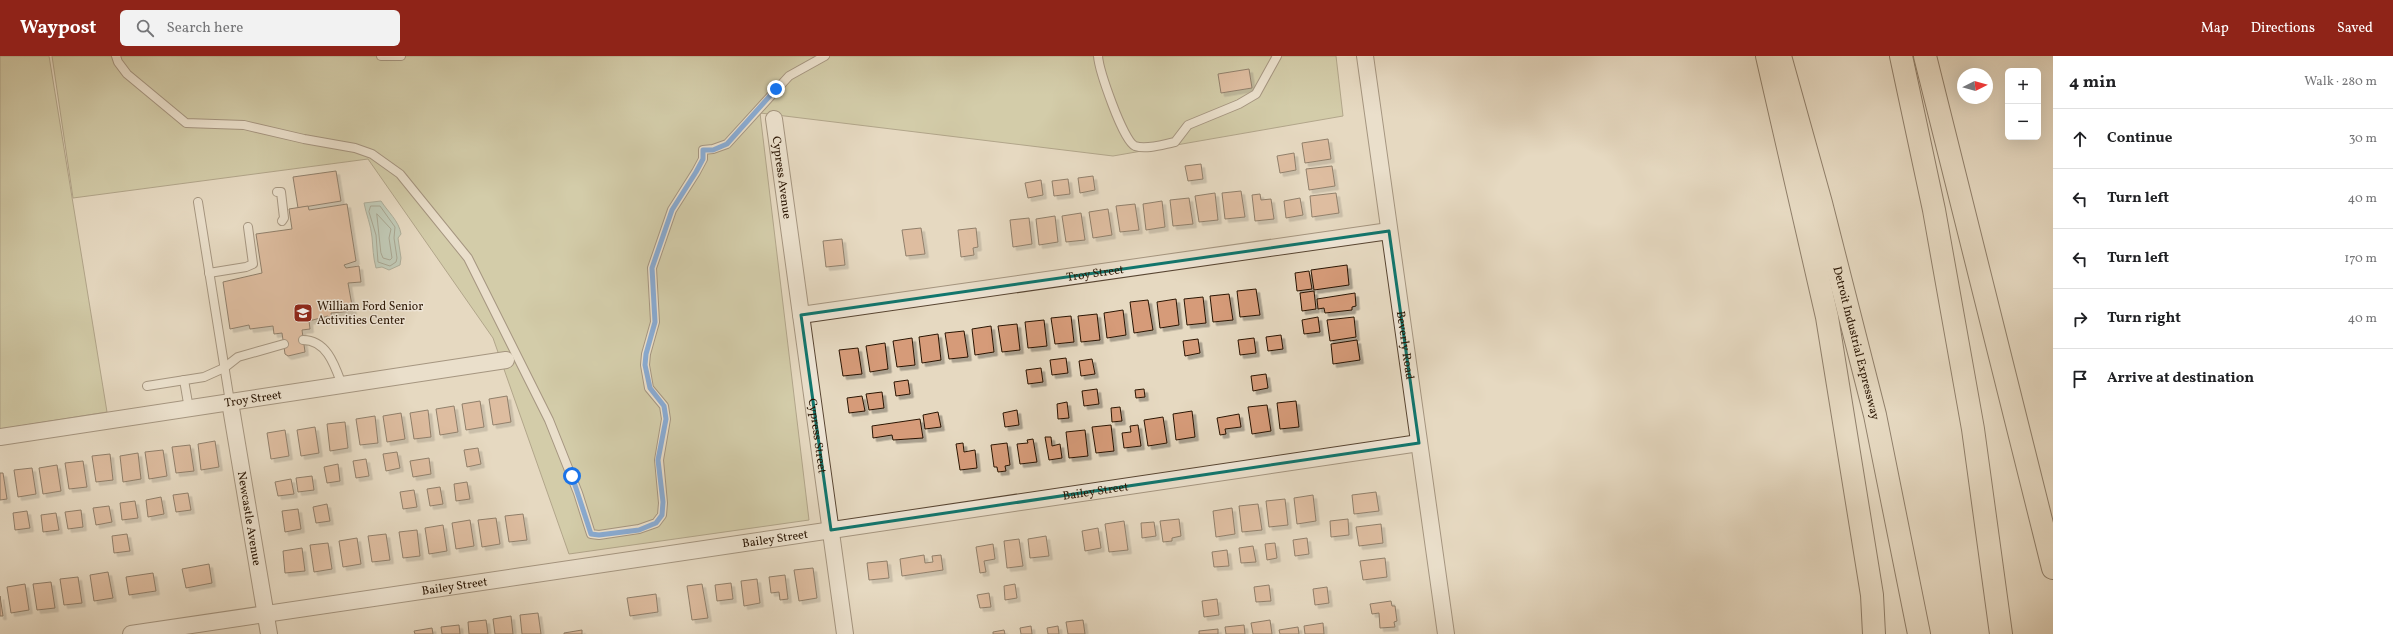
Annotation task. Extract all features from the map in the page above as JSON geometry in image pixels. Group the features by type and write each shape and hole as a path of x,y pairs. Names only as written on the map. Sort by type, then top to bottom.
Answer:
{"highway":[{"path":"1767,56 1827,317 1872,595 1874,634"},
{"name":"Detroit Industrial Expressway","path":"1780,56 1821,203 1875,416 1919,634"},
{"path":"1901,56 1934,210 1973,429 2001,634"},
{"path":"1925,56 2053,568"}],"street":[{"name":"Beverly Road","path":"1365,56 1446,634"},
{"name":"Cypress Avenue","path":"774,119 791,237"},
{"name":"Troy Street","path":"801,315 1389,232"},
{"name":"Cypress Street","path":"791,237 845,634"},
{"name":"Troy Street","path":"0,437 506,360"},
{"name":"Newcastle Avenue","path":"230,402 269,634"},
{"name":"Bailey Street","path":"131,634 1419,443"}],"lane":[{"path":"116,56 121,67 128,74 186,123 244,125 304,139 355,148 372,154 400,174 468,258 549,420 578,493 591,534 599,535 648,527 656,523 662,515 663,502 658,460 666,419 664,406 650,388 645,365 646,354 655,322 652,268 672,210 703,159 703,150 713,150 727,144 789,76 825,56"},
{"path":"381,56 401,56"},
{"path":"1098,56 1100,67 1123,131 1130,142 1136,146 1145,147 1175,142 1188,125 1248,100 1261,88 1277,56"},
{"path":"277,192 281,192 284,218 282,221"},
{"path":"198,202 230,402"},
{"path":"209,273 246,267 253,264 248,227"},
{"path":"303,340 314,340 324,349 335,366 342,385"},
{"path":"147,386 204,377 224,368 238,357 284,344"},
{"path":"184,380 189,409"}],"highlighted area":[{"path":"1389,231 1419,443 831,530 801,315"}],"shaded area":[{"path":"0,56 49,56 107,412 0,429"},
{"path":"52,56 1336,56 1343,116 1113,156 760,113 809,520 569,554 493,338 368,159 73,198"}],"water":[{"path":"381,201 396,221 401,234 398,238 401,258 400,265 389,270 382,267 376,268 371,233 364,203"}],"building":[{"path":"1249,69 1252,88 1221,93 1218,74"},
{"path":"1328,139 1331,159 1305,163 1302,143"},
{"path":"1294,153 1296,170 1280,173 1277,156"},
{"path":"1201,164 1203,179 1188,181 1185,166"},
{"path":"1332,166 1335,186 1309,190 1306,169"},
{"path":"336,171 341,201 298,208 293,177"},
{"path":"1093,176 1095,190 1080,193 1078,178"},
{"path":"1068,179 1070,194 1054,196 1052,181"},
{"path":"1041,180 1043,195 1028,198 1025,183"},
{"path":"1241,191 1245,217 1225,219 1222,193"},
{"path":"1215,193 1218,220 1199,222 1195,196"},
{"path":"1336,193 1339,213 1312,217 1310,196"},
{"path":"1260,194 1261,200 1271,199 1274,219 1255,221 1252,195"},
{"path":"1189,198 1193,224 1173,226 1170,200"},
{"path":"1300,198 1303,215 1286,218 1284,201"},
{"path":"1162,201 1165,227 1146,230 1143,204"},
{"path":"347,204 356,261 344,265 346,268 359,266 361,282 348,283 353,311 331,313 332,318 329,318 328,316 309,321 310,329 302,330 305,352 288,356 285,354 282,333 274,334 273,326 250,329 249,325 230,329 223,282 262,273 256,234 292,229 289,209 308,206 309,210"},
{"path":"1135,204 1139,230 1120,232 1116,206"},
{"path":"1108,209 1112,235 1093,238 1089,212"},
{"path":"1081,213 1085,240 1066,242 1062,216"},
{"path":"1055,216 1058,242 1039,245 1036,219"},
{"path":"1029,218 1032,244 1013,247 1010,220"},
{"path":"921,228 925,254 906,256 902,230"},
{"path":"976,228 978,247 973,248 974,255 961,257 958,230"},
{"path":"842,239 845,265 826,267 823,241"},
{"path":"1347,265 1349,285 1314,290 1311,270"},
{"path":"1309,271 1312,289 1297,291 1295,273"},
{"path":"1256,289 1260,315 1240,317 1237,291"},
{"path":"1314,291 1316,309 1302,311 1300,293"},
{"path":"1355,293 1356,306 1352,307 1352,310 1325,313 1324,308 1318,309 1317,299"},
{"path":"1229,294 1233,320 1213,322 1210,296"},
{"path":"1203,297 1206,323 1187,325 1184,299"},
{"path":"1176,299 1179,325 1160,328 1157,302"},
{"path":"1148,300 1153,330 1134,333 1130,302"},
{"path":"1123,310 1126,335 1107,338 1104,313"},
{"path":"1097,314 1100,340 1081,342 1078,316"},
{"path":"1071,316 1074,342 1055,344 1051,318"},
{"path":"1318,317 1320,332 1304,334 1302,320"},
{"path":"1354,317 1356,337 1330,341 1327,320"},
{"path":"1044,320 1047,346 1028,348 1025,322"},
{"path":"1017,324 1020,350 1002,352 998,326"},
{"path":"991,326 994,352 975,355 972,329"},
{"path":"964,331 968,357 949,359 945,333"},
{"path":"938,334 941,360 922,363 919,337"},
{"path":"1281,335 1283,349 1268,351 1266,337"},
{"path":"912,338 915,365 897,367 893,341"},
{"path":"1254,338 1256,353 1240,355 1238,340"},
{"path":"1198,339 1200,353 1185,356 1183,341"},
{"path":"1357,340 1360,360 1333,364 1331,344"},
{"path":"885,343 888,369 870,372 866,346"},
{"path":"858,348 862,374 843,376 839,350"},
{"path":"1066,358 1068,373 1052,375 1050,360"},
{"path":"1092,359 1095,374 1081,376 1079,361"},
{"path":"1041,368 1043,382 1028,384 1026,370"},
{"path":"1266,374 1268,388 1253,391 1251,376"},
{"path":"908,380 910,394 896,396 894,382"},
{"path":"1097,389 1099,404 1084,406 1082,391"},
{"path":"1144,389 1145,397 1136,398 1135,390"},
{"path":"882,392 884,408 869,410 866,394"},
{"path":"507,396 511,422 493,425 489,399"},
{"path":"862,396 865,411 849,413 847,398"},
{"path":"480,401 484,427 466,430 462,404"},
{"path":"1296,401 1299,427 1280,429 1277,403"},
{"path":"1067,402 1069,418 1058,419 1057,404"},
{"path":"1267,405 1271,431 1252,434 1248,407"},
{"path":"454,406 458,432 440,435 436,409"},
{"path":"1120,407 1122,421 1112,422 1111,408"},
{"path":"428,410 431,437 414,439 410,413"},
{"path":"1017,410 1019,425 1005,427 1003,413"},
{"path":"1192,411 1195,437 1176,440 1173,414"},
{"path":"938,412 941,427 925,429 923,415"},
{"path":"401,413 405,439 387,442 383,416"},
{"path":"1239,414 1241,427 1225,429 1226,434 1220,435 1217,418"},
{"path":"375,416 378,443 360,445 356,419"},
{"path":"1163,417 1167,443 1148,446 1144,420"},
{"path":"920,419 923,438 893,440 892,435 873,438 872,426"},
{"path":"345,422 348,448 330,451 327,424"},
{"path":"1111,425 1114,451 1096,453 1092,427"},
{"path":"1138,425 1141,446 1124,448 1122,433 1131,432 1130,426"},
{"path":"315,427 319,453 301,456 297,430"},
{"path":"285,430 289,456 271,459 267,433"},
{"path":"1085,430 1088,456 1069,458 1066,432"},
{"path":"1045,437 1051,437 1052,446 1060,444 1062,458 1049,460"},
{"path":"1033,439 1037,462 1020,464 1017,444 1028,443 1027,440"},
{"path":"215,441 219,467 201,470 198,444"},
{"path":"963,443 964,452 975,450 977,468 960,470 956,444"},
{"path":"1007,443 1010,465 1005,466 1006,471 998,472 997,467 994,467 991,445"},
{"path":"190,445 194,471 176,473 172,447"},
{"path":"478,448 481,464 467,467 464,450"},
{"path":"163,450 167,476 149,479 145,452"},
{"path":"397,452 400,468 386,471 383,454"},
{"path":"138,453 141,479 123,482 120,456"},
{"path":"110,454 113,480 96,482 92,456"},
{"path":"429,458 431,474 413,477 410,461"},
{"path":"366,459 369,476 356,478 353,461"},
{"path":"83,461 87,487 69,489 65,463"},
{"path":"338,464 340,481 327,483 324,467"},
{"path":"57,465 61,491 43,494 39,468"},
{"path":"32,468 36,494 18,497 14,470"},
{"path":"0,473 3,473 7,499 0,500"},
{"path":"312,476 314,490 298,492 296,478"},
{"path":"291,479 294,494 278,496 275,482"},
{"path":"467,482 470,499 456,501 454,484"},
{"path":"440,487 443,504 430,506 427,489"},
{"path":"414,490 417,507 403,509 400,492"},
{"path":"1376,492 1379,511 1354,514 1352,495"},
{"path":"188,493 191,510 176,512 173,495"},
{"path":"1313,495 1316,521 1297,524 1294,498"},
{"path":"161,497 164,514 148,517 146,500"},
{"path":"1285,499 1288,525 1269,527 1266,501"},
{"path":"135,501 138,518 122,520 120,503"},
{"path":"327,504 330,521 316,523 313,507"},
{"path":"1258,504 1262,530 1242,532 1239,506"},
{"path":"109,506 112,522 96,525 93,508"},
{"path":"1232,508 1235,534 1216,537 1213,511"},
{"path":"298,509 301,529 285,532 282,511"},
{"path":"81,510 83,527 68,529 65,512"},
{"path":"27,511 30,528 15,530 13,513"},
{"path":"56,513 59,530 43,532 41,515"},
{"path":"523,514 527,540 509,542 505,516"},
{"path":"496,518 500,544 482,547 478,520"},
{"path":"1179,519 1181,536 1172,538 1172,541 1163,542 1160,521"},
{"path":"1348,519 1349,535 1331,537 1330,521"},
{"path":"470,520 474,546 456,549 452,523"},
{"path":"1124,521 1128,550 1109,552 1105,524"},
{"path":"1154,522 1156,536 1142,538 1141,523"},
{"path":"1381,524 1383,543 1359,546 1356,527"},
{"path":"443,525 447,551 429,554 425,528"},
{"path":"1098,528 1101,548 1085,551 1082,531"},
{"path":"417,530 420,556 403,558 399,532"},
{"path":"127,534 130,551 114,553 112,536"},
{"path":"386,534 390,560 372,562 368,536"},
{"path":"1046,536 1049,556 1030,558 1028,539"},
{"path":"357,538 361,564 343,567 339,541"},
{"path":"1307,538 1309,554 1295,556 1293,540"},
{"path":"1019,539 1023,566 1007,568 1004,541"},
{"path":"328,543 332,569 314,572 310,545"},
{"path":"1275,543 1277,558 1267,560 1265,544"},
{"path":"993,544 995,559 984,561 986,572 980,573 976,547"},
{"path":"1253,546 1256,562 1241,563 1239,548"},
{"path":"302,548 305,571 285,573 283,551"},
{"path":"1227,550 1229,566 1214,567 1212,552"},
{"path":"924,555 925,563 933,562 932,556 941,555 943,570 902,576 900,559"},
{"path":"1385,558 1387,577 1363,580 1360,561"},
{"path":"887,561 889,578 869,580 867,563"},
{"path":"209,564 212,583 186,588 182,569"},
{"path":"813,568 817,598 799,601 794,570"},
{"path":"108,572 113,598 94,601 90,575"},
{"path":"153,573 156,591 129,595 126,577"},
{"path":"785,575 788,599 780,600 779,592 771,593 769,577"},
{"path":"78,577 82,603 64,605 60,579"},
{"path":"757,579 760,603 744,606 741,581"},
{"path":"51,582 55,608 37,610 33,584"},
{"path":"731,583 733,599 717,601 715,585"},
{"path":"25,584 29,610 11,613 7,587"},
{"path":"702,584 708,618 692,620 687,586"},
{"path":"1015,584 1017,598 1005,600 1004,586"},
{"path":"1269,585 1271,601 1256,602 1254,587"},
{"path":"1327,587 1329,603 1315,605 1313,589"},
{"path":"989,593 991,607 980,608 977,595"},
{"path":"656,594 658,612 630,616 627,598"},
{"path":"0,596 3,616 0,616"},
{"path":"1217,599 1219,615 1204,617 1202,601"},
{"path":"1391,601 1392,606 1395,606 1397,621 1394,622 1395,627 1380,628 1379,613 1372,614 1370,604"},
{"path":"538,613 541,634 522,634 520,615"},
{"path":"511,616 513,634 495,634 493,619"},
{"path":"486,620 488,634 469,634 468,622"},
{"path":"1083,620 1085,634 1068,634 1066,622"},
{"path":"1270,620 1272,634 1253,634 1251,623"},
{"path":"1323,623 1324,634 1305,634 1304,626"},
{"path":"459,625 460,634 442,634 441,627"},
{"path":"1244,625 1245,634 1226,634 1225,627"},
{"path":"1031,626 1032,634 1021,634 1020,628"},
{"path":"1058,626 1059,634 1048,634 1047,628"},
{"path":"1298,627 1299,634 1280,634 1279,630"},
{"path":"432,628 433,634 415,634 414,631"},
{"path":"1218,629 1218,634 1199,634 1199,631"},
{"path":"582,630 582,634 564,634 564,633"},
{"path":"1004,630 1005,634 993,634 993,632"}],"place":[{"name":"William Ford Senior Activities Center","path":"303,313"}],"route":[{"path":"572,476 591,534 599,535 639,530 656,523 662,515 663,502 658,460 666,419 664,406 650,388 645,365 646,354 655,322 653,262 662,244 672,210 703,159 703,150 713,150 727,144 776,89"}]}
